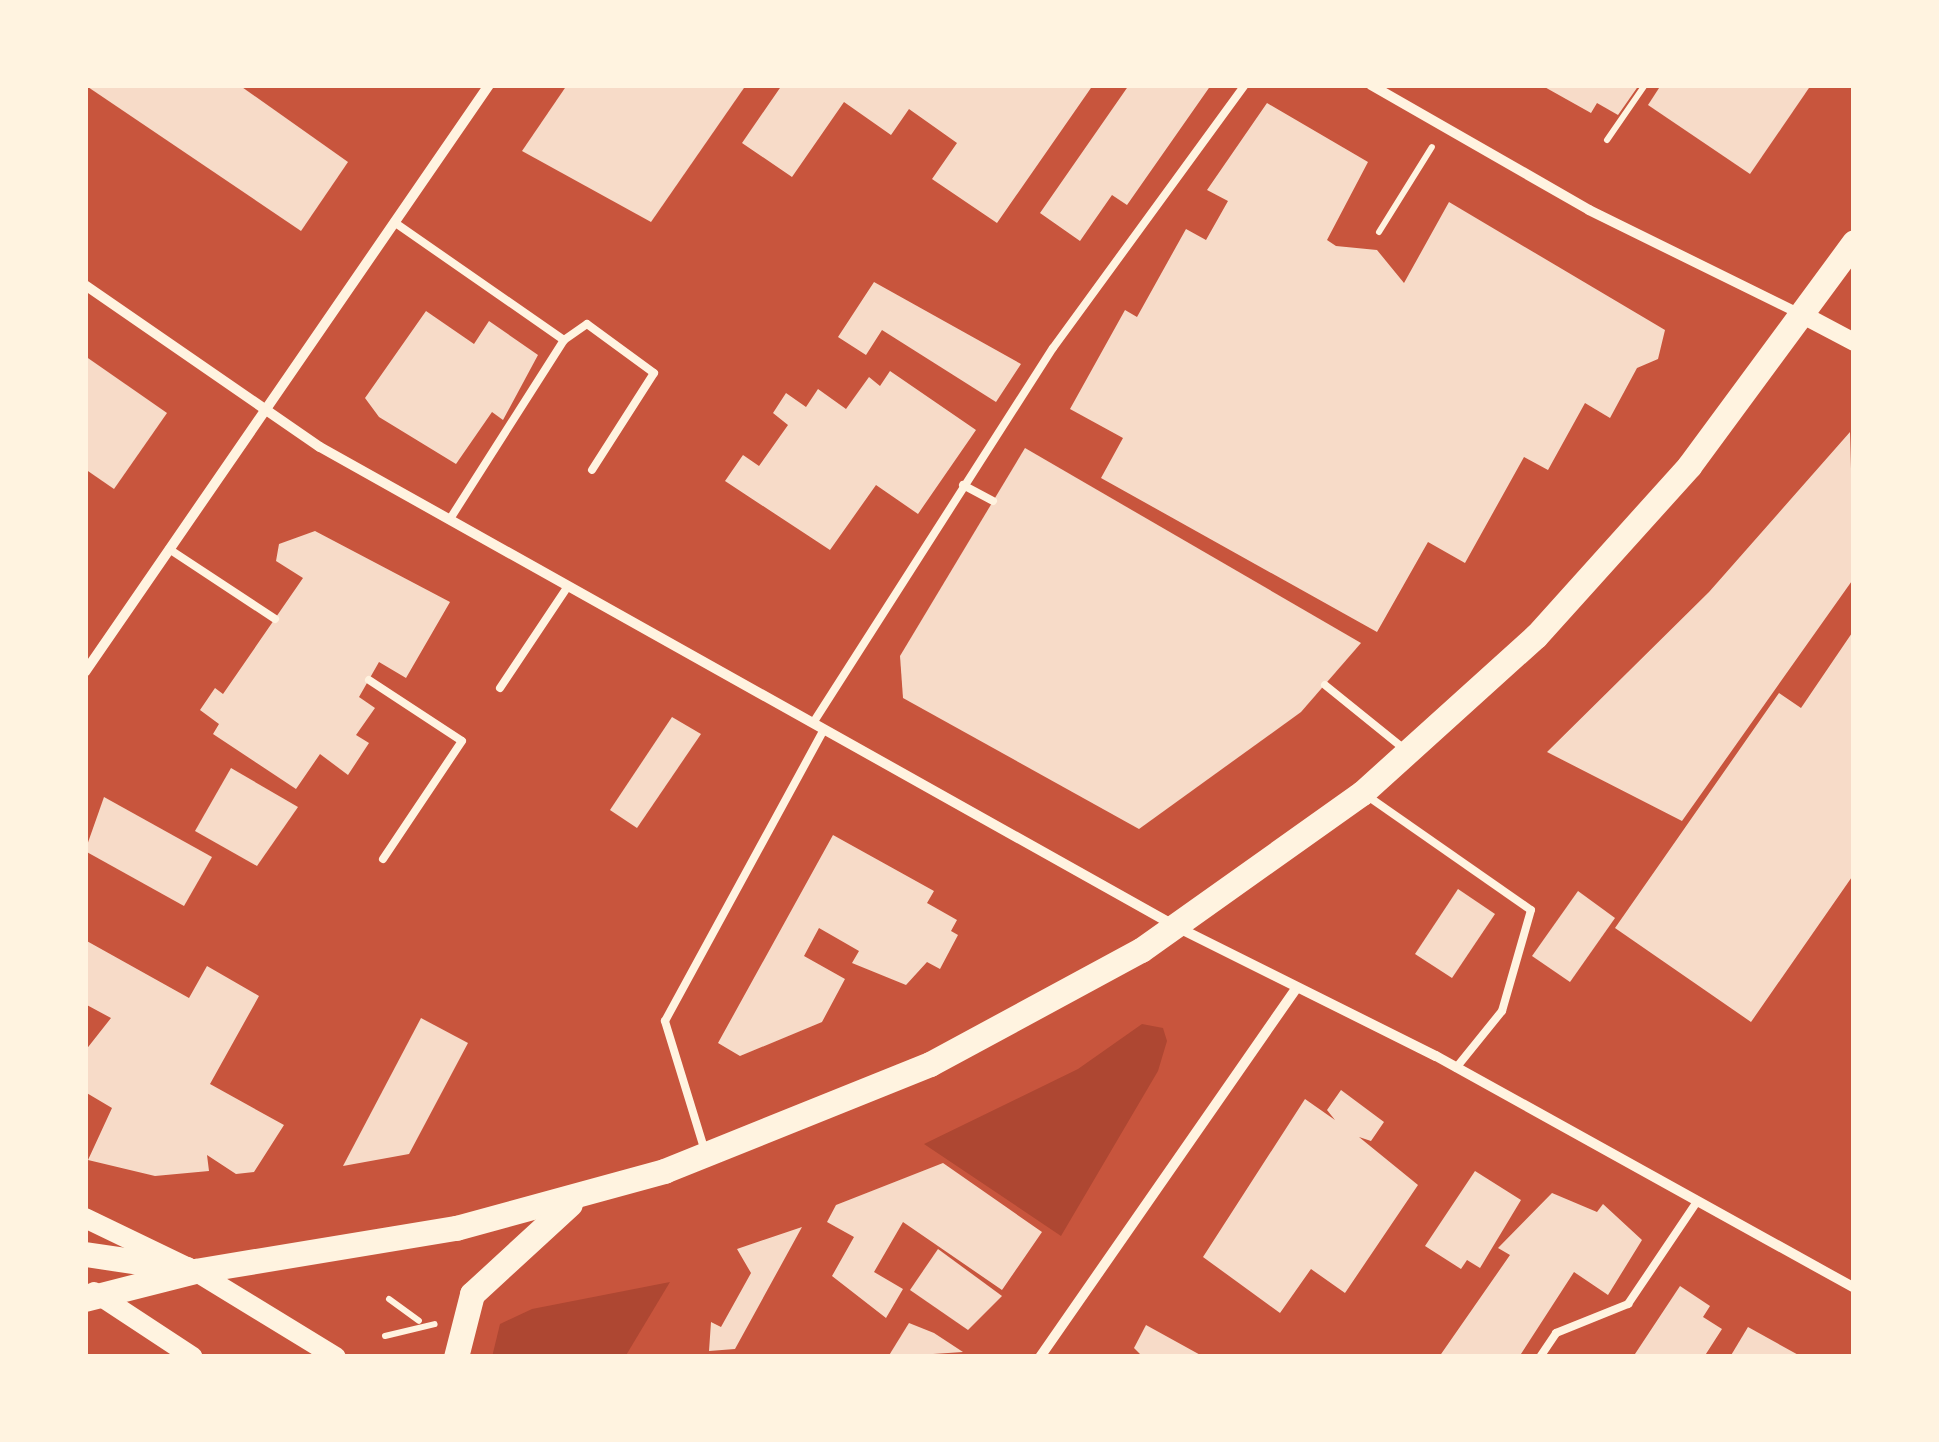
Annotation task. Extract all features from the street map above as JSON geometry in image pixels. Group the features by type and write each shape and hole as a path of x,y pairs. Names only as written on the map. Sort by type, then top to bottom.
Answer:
{"main road":[{"path":"91,1295 196,1271 442,1231 578,1197 706,1157 930,1064 1177,927 1410,753 1620,548 1803,315 1854,242"},
{"path":"456,1357 472,1294 578,1197"},
{"path":"85,1218 196,1271 336,1357"},
{"path":"85,1254 196,1271"},
{"path":"91,1295 193,1357"}],"street":[{"path":"85,672 490,85"},
{"path":"1371,85 1443,129 1854,342"},
{"path":"85,285 265,410 568,586 1177,927 1456,1068 1854,1288"},
{"path":"1040,1357 1296,988"}],"lane":[{"path":"706,1157 665,1021 818,726 963,485 1245,85"},
{"path":"394,222 564,340"},
{"path":"450,519 564,340 588,324 654,372 592,470"},
{"path":"963,485 993,501"},
{"path":"168,549 274,618"},
{"path":"500,688 568,586"},
{"path":"369,680 462,741 383,859"},
{"path":"1325,685 1410,753"},
{"path":"1362,792 1532,910 1502,1012 1456,1068"},
{"path":"1540,1357 1556,1333 1628,1304 1696,1203"}],"path":[{"path":"1607,140 1645,85"},
{"path":"1378,232 1443,129"},
{"path":"389,1300 420,1322 452,1326"},
{"path":"385,1336 420,1322"}],"shaded area":[{"path":"1142,1024 1163,1028 1167,1041 1158,1071 1061,1236 924,1144 1078,1069"},
{"path":"670,1282 625,1357 492,1357 500,1324 532,1309"}],"building":[{"path":"85,85 239,85 348,162 301,231"},
{"path":"567,85 746,85 651,222 522,151"},
{"path":"782,85 1093,85 997,223 932,179 957,143 909,109 891,135 844,102 792,177 742,143"},
{"path":"1129,85 1211,85 1127,205 1112,195 1080,241 1040,213"},
{"path":"1541,85 1639,85 1618,115 1597,103 1591,113"},
{"path":"1661,85 1811,85 1750,174 1648,105"},
{"path":"1267,103 1368,162 1327,240 1336,246 1377,250 1404,283 1449,202 1665,330 1658,359 1637,368 1610,418 1585,403 1548,470 1524,457 1465,563 1428,542 1377,632 1101,478 1123,438 1070,409 1125,310 1137,317 1186,229 1206,240 1228,201 1207,190"},
{"path":"874,282 1021,364 996,402 882,330 866,355 838,337"},
{"path":"426,311 474,344 489,321 538,355 503,420 492,412 456,464 379,417 365,398"},
{"path":"85,356 167,413 114,489 85,469"},
{"path":"890,371 976,430 918,514 876,485 830,550 725,481 743,455 759,466 788,425 773,413 786,393 806,407 818,389 846,409 869,377 880,386"},
{"path":"1850,432 1854,578 1682,821 1547,752 1709,592"},
{"path":"1025,448 1361,643 1301,712 1139,829 903,698 900,656"},
{"path":"315,531 450,602 406,678 379,662 359,697 375,708 356,735 369,743 348,775 320,754 296,789 213,734 219,724 200,710 215,688 223,694 303,578 276,561 279,544"},
{"path":"1854,630 1854,874 1751,1022 1615,928 1779,693 1801,708"},
{"path":"672,717 701,734 637,828 610,810"},
{"path":"231,768 298,807 257,866 195,831"},
{"path":"104,797 212,857 184,906 85,851"},
{"path":"833,835 934,891 927,903 957,920 951,931 958,935 940,969 927,962 906,985 852,963 859,951 819,928 804,956 845,979 822,1022 740,1056 718,1043"},
{"path":"1458,889 1495,914 1452,978 1415,954"},
{"path":"1578,891 1615,918 1570,982 1532,956"},
{"path":"85,940 189,998 207,966 259,996 210,1084 284,1125 254,1172 236,1174 207,1155 209,1171 155,1176 88,1160 112,1108 85,1092 85,1051 111,1018 85,1004"},
{"path":"421,1018 468,1043 409,1154 343,1166"},
{"path":"1341,1090 1384,1122 1371,1141 1359,1137 1418,1185 1345,1293 1311,1269 1280,1313 1203,1257 1305,1099 1335,1120 1327,1110"},
{"path":"943,1163 1042,1232 1002,1290 903,1222 874,1272 903,1289 886,1318 832,1276 854,1237 827,1222 836,1205"},
{"path":"1475,1171 1521,1200 1480,1268 1467,1260 1461,1269 1425,1246"},
{"path":"1552,1193 1597,1212 1603,1204 1642,1240 1608,1295 1574,1272 1519,1357 1439,1357 1510,1255 1498,1248"},
{"path":"802,1227 735,1349 709,1351 711,1322 721,1327 751,1273 737,1249"},
{"path":"938,1249 1002,1296 968,1330 910,1290"},
{"path":"1680,1286 1710,1306 1703,1317 1722,1329 1704,1357 1633,1357"},
{"path":"909,1323 934,1333 963,1352 888,1357"},
{"path":"1146,1325 1204,1357 1143,1357 1134,1348"},
{"path":"1748,1327 1802,1357 1730,1357"}]}
